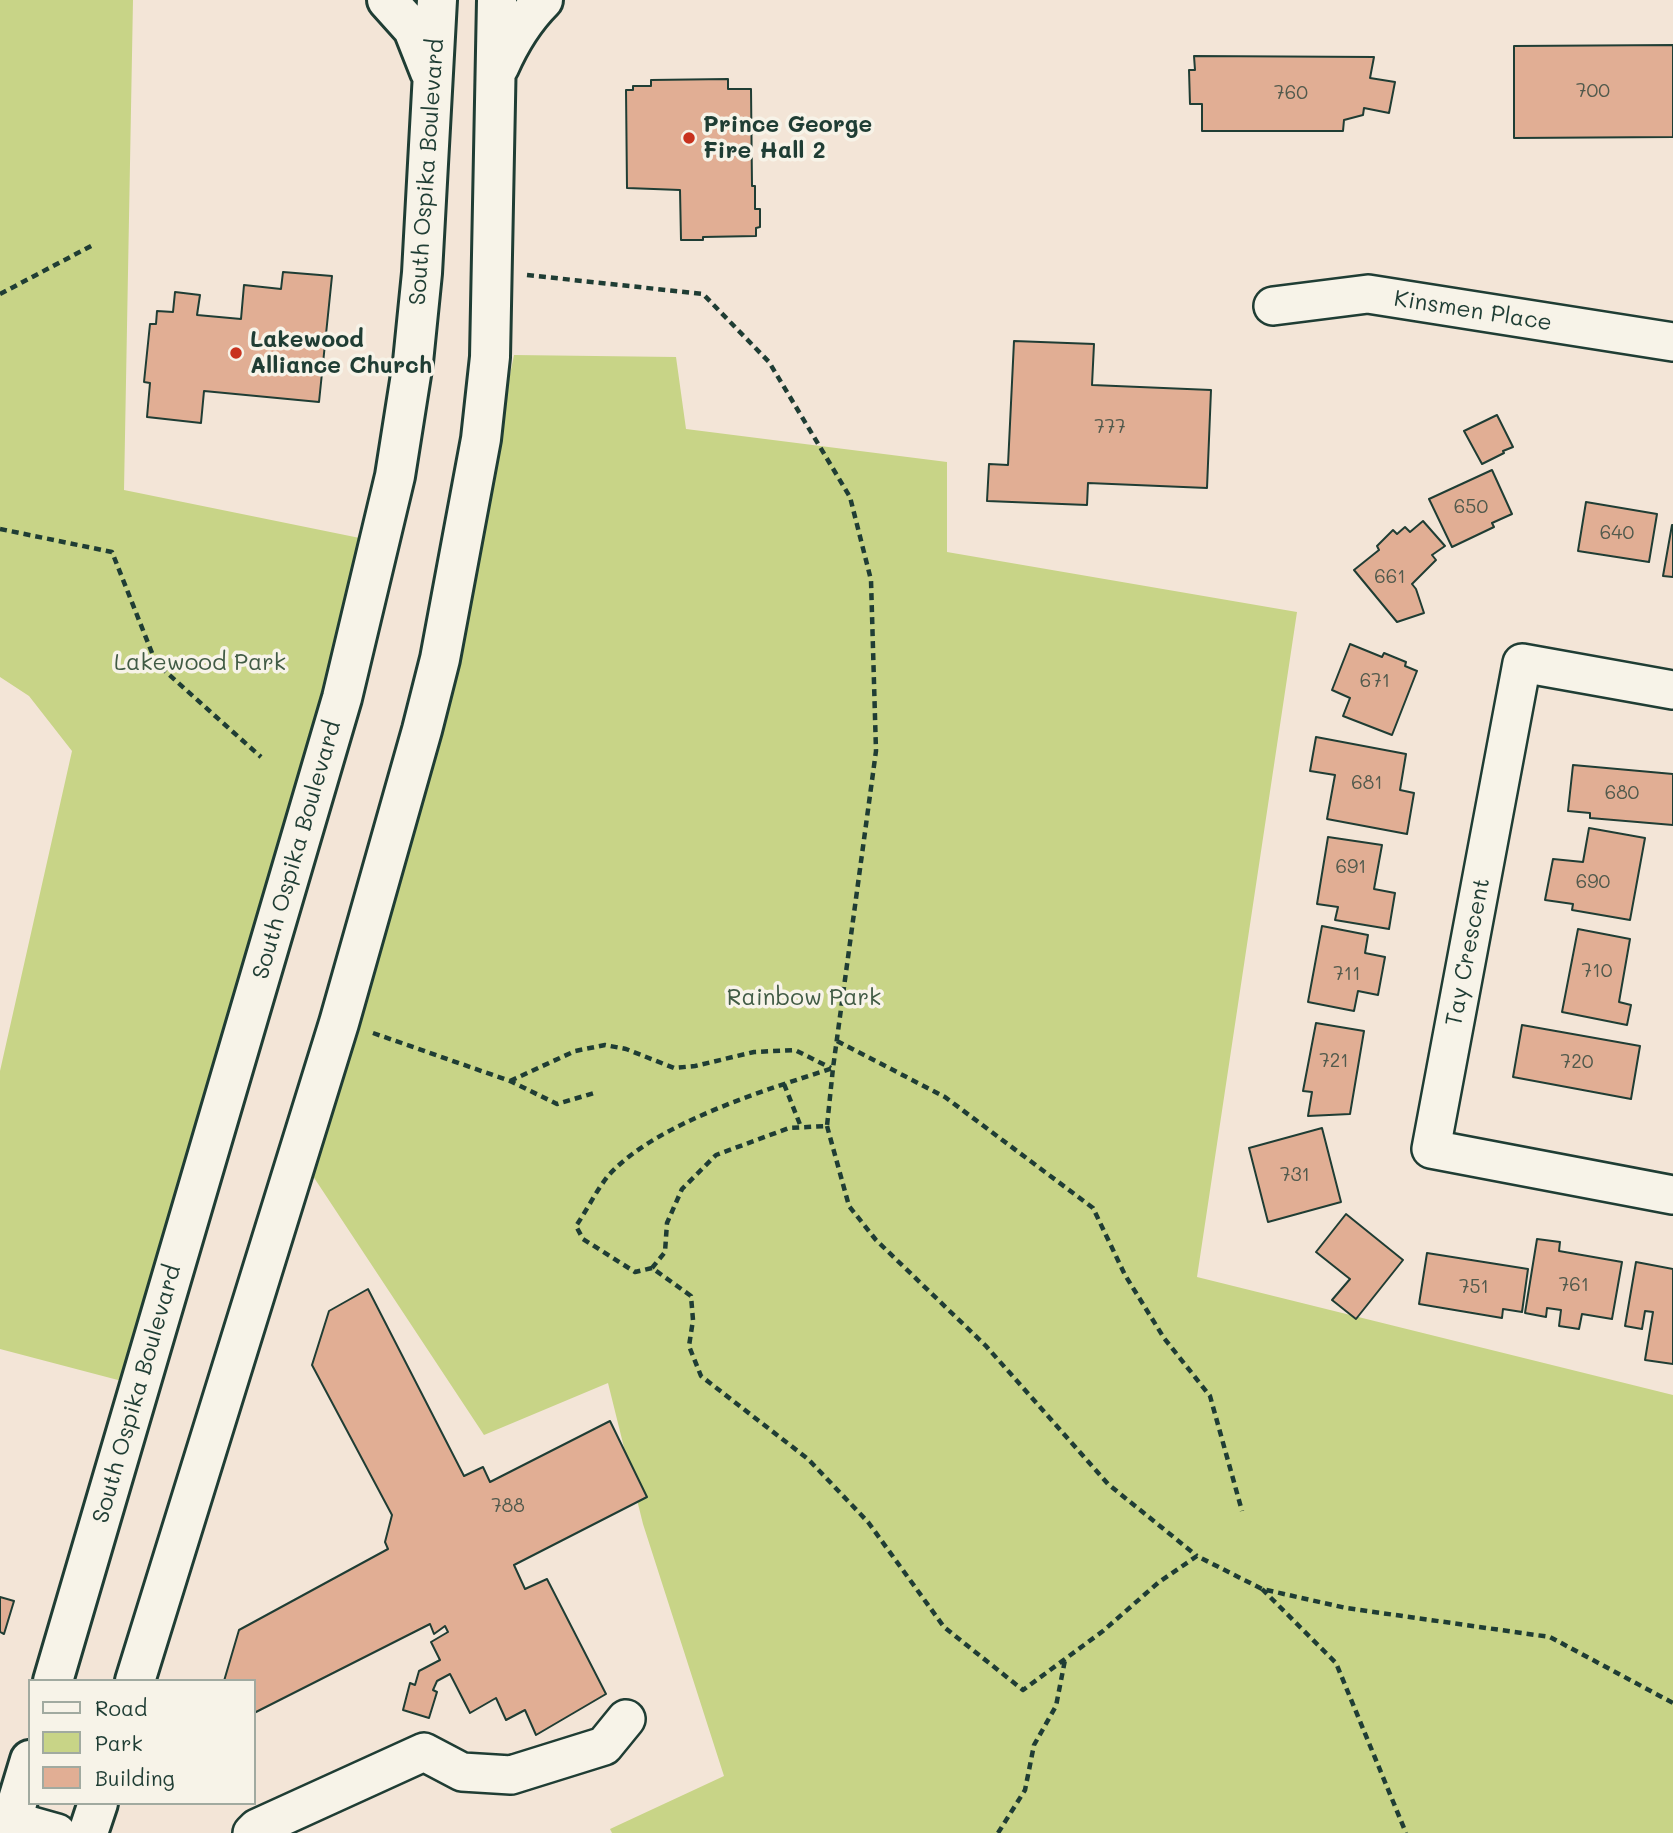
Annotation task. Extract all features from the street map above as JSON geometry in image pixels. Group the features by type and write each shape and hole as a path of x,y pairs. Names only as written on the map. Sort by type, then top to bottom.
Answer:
{"main road":[{"path":"387,0 413,29 433,78"},
{"name":"South Ospika Boulevard","path":"54,1679 342,698 392,489 414,362 422,273 437,0"},
{"path":"136,1679 339,1023 422,730 442,646 481,439 490,357 497,0"},
{"path":"495,76 509,45 528,14 543,0"},
{"path":"7,1823 28,1765"},
{"path":"88,1833 96,1805"}],"street":[{"name":"Kinsmen Place","path":"1273,306 1368,294 1673,342"},
{"name":"Tay Crescent","path":"1673,690 1522,663 1431,1149 1673,1195"},
{"path":"253,1833 257,1828 424,1752 462,1772 511,1775 604,1746 626,1719"},
{"path":"7,1823 57,1833"}],"path":[{"path":"0,294 93,245"},
{"path":"492,272 703,294 769,362 850,497 871,580 876,751 827,1126 849,1206 876,1240 986,1346 1108,1484 1197,1556 1262,1589 1346,1608 1550,1637 1673,1703"},
{"path":"0,529 111,552 156,663 261,757"},
{"path":"339,1023 510,1081 557,1104 594,1093"},
{"path":"836,1041 945,1097 1094,1208 1125,1275 1164,1338 1210,1396 1242,1511"},
{"path":"510,1081 575,1051 605,1045 626,1049 674,1068 695,1066 754,1052 795,1050 833,1068"},
{"path":"827,1126 789,1128 716,1155 682,1189 667,1223 665,1252 652,1268 635,1272 583,1239 576,1226 608,1177 646,1144 704,1115 833,1068"},
{"path":"785,1084 801,1127"},
{"path":"652,1268 691,1296 693,1320 689,1346 701,1376 808,1459 868,1522 944,1627 1023,1690 1103,1631 1159,1582 1197,1556"},
{"path":"1262,1589 1336,1663 1406,1833"},
{"path":"998,1833 1025,1790 1034,1745 1056,1706 1066,1659"}],"green space":[{"name":"Lakewood Park","path":"0,0 133,0 124,490 399,546 137,1385 0,1349 0,1071 72,751 29,696 0,677"},
{"name":"Rainbow Park","path":"514,355 676,357 686,429 947,462 947,552 1297,612 1197,1277 1673,1395 1673,1833 612,1833 610,1829 724,1776 643,1524 608,1383 484,1435 303,1161 438,728"}],"building":[{"path":"1673,45 1673,137 1514,138 1514,46"},
{"path":"1194,56 1374,57 1370,78 1395,82 1389,113 1364,108 1363,115 1344,120 1343,131 1202,131 1202,104 1190,104 1189,70 1195,70"},
{"name":"Prince George Fire Hall 2","path":"728,79 728,89 751,89 752,186 755,186 755,209 760,209 760,227 756,228 756,236 681,240 680,190 627,188 626,90 633,90 633,86 651,86 651,80"},
{"name":"Lakewood Alliance Church","path":"283,272 332,276 319,402 204,391 201,423 147,417 150,383 144,382 150,324 156,324 157,311 173,312 175,292 200,295 197,315 241,319 244,285 281,289"},
{"path":"1014,341 1094,344 1092,385 1211,390 1207,488 1088,483 1087,505 987,501 989,464 1008,465"},
{"path":"1497,415 1513,447 1482,464 1464,431"},
{"path":"1492,470 1512,514 1492,523 1494,527 1452,547 1429,499"},
{"path":"1586,502 1657,514 1649,562 1578,551"},
{"path":"1423,521 1445,546 1432,555 1436,560 1412,584 1424,613 1397,622 1354,570 1379,550 1377,546 1393,530 1397,534 1405,527 1410,532"},
{"path":"1673,525 1673,577 1663,576"},
{"path":"1350,644 1382,657 1384,653 1406,662 1405,666 1417,671 1392,735 1343,716 1350,698 1332,690"},
{"path":"1316,737 1406,754 1400,790 1414,793 1407,834 1327,819 1335,775 1310,771"},
{"path":"1573,765 1673,774 1673,825 1590,818 1590,813 1568,811"},
{"path":"1589,828 1645,838 1630,920 1572,910 1573,904 1545,900 1553,859 1583,862"},
{"path":"1328,837 1382,845 1374,889 1395,893 1389,929 1335,920 1338,907 1317,904"},
{"path":"1322,926 1368,935 1365,953 1385,957 1378,995 1358,991 1354,1011 1308,1002"},
{"path":"1578,929 1630,939 1619,1002 1631,1005 1627,1025 1562,1012"},
{"path":"1316,1023 1364,1031 1350,1114 1308,1116 1312,1092 1303,1091"},
{"path":"1522,1025 1640,1046 1631,1099 1513,1077"},
{"path":"1322,1128 1341,1202 1268,1222 1249,1148"},
{"path":"1346,1214 1403,1260 1356,1319 1332,1300 1350,1279 1316,1252"},
{"path":"1537,1239 1560,1242 1559,1251 1622,1262 1612,1319 1582,1314 1579,1329 1559,1326 1561,1310 1547,1308 1546,1317 1525,1313"},
{"path":"1427,1253 1528,1269 1522,1312 1503,1309 1502,1318 1419,1304"},
{"path":"1636,1262 1673,1269 1673,1364 1645,1360 1653,1312 1645,1311 1642,1329 1625,1326"},
{"path":"368,1289 464,1476 483,1467 490,1482 610,1421 647,1497 514,1565 525,1589 547,1579 606,1694 536,1735 525,1710 506,1720 496,1698 470,1713 450,1674 437,1681 433,1690 437,1692 429,1718 403,1710 410,1683 415,1685 419,1671 440,1660 431,1642 448,1632 445,1626 434,1634 430,1624 256,1712 256,1679 225,1679 239,1630 388,1549 385,1542 392,1515 312,1365 329,1311"},
{"path":"0,1597 14,1601 4,1634 0,1632"}],"place":[{"name":"Prince George Fire Hall 2","path":"689,138"},
{"name":"Lakewood Alliance Church","path":"236,353"}]}
